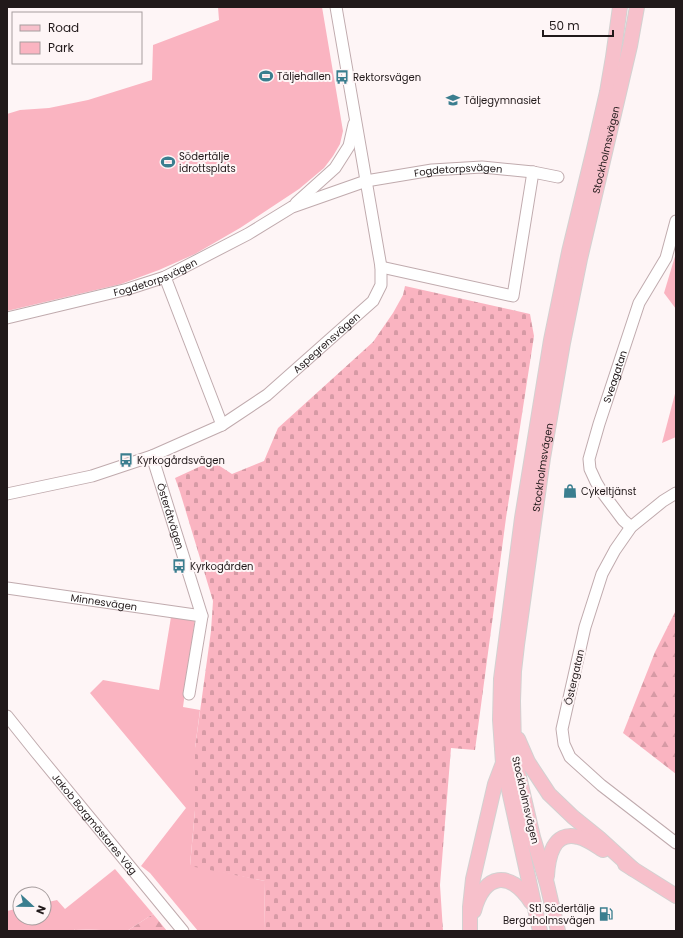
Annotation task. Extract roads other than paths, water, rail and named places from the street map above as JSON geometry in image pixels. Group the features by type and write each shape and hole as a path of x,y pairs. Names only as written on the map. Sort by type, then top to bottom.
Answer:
{"main road":[{"name":"Stockholmsvägen","path":"540,931 503,763 500,720 501,679 531,458 551,340 569,252 607,92 620,7"},
{"name":"Stockholmsvägen","path":"558,931 547,884 533,837 514,749 514,671 535,513 563,343 580,259 629,52 637,7"},
{"path":"513,724 528,762 549,794 632,869"},
{"path":"470,929 470,907 473,879 495,784 503,763"},
{"path":"547,884 548,860 554,846 558,841 565,837 571,836 585,840 676,896"},
{"path":"470,929 475,908 484,888 496,881 509,881 515,884 526,894 534,905"}],"street":[{"path":"336,7 381,267 513,296 533,172"},
{"name":"Fogdetorpsvägen","path":"7,318 128,289 165,277 248,234 292,207 335,168 349,146 356,120"},
{"name":"Fogdetorpsvägen","path":"292,207 366,181 432,170 482,167 533,172 558,177"},
{"name":"Sveagatan","path":"631,527 623,520 602,492 590,469 589,459 639,303 666,258 676,221"},
{"name":"Aspegrensvägen","path":"7,494 92,476 152,456 222,425 267,395 374,301 381,285 381,267"},
{"path":"165,277 222,425"},
{"name":"Österåtvägen","path":"152,456 202,616 189,694"},
{"name":"Östergatan","path":"676,493 663,501 631,527 615,550 602,574 588,620 562,729 564,744 570,757 601,785 676,843"},
{"name":"Minnesvägen","path":"7,588 202,616"},
{"name":"Jakob Borgmästares Väg","path":"7,716 183,931"}],"place":[{"name":"Täljehallen","path":"266,76"},
{"name":"Rektorsvägen","path":"342,77"},
{"name":"Täljegymnasiet","path":"453,100"},
{"name":"Södertälje idrottsplats","path":"168,162"},
{"name":"Kyrkogårdsvägen","path":"126,460"},
{"name":"Cykeltjänst","path":"570,491"},
{"name":"Kyrkogården","path":"179,566"},
{"name":"St1 Södertälje Bergaholmsvägen","path":"606,914"}]}
